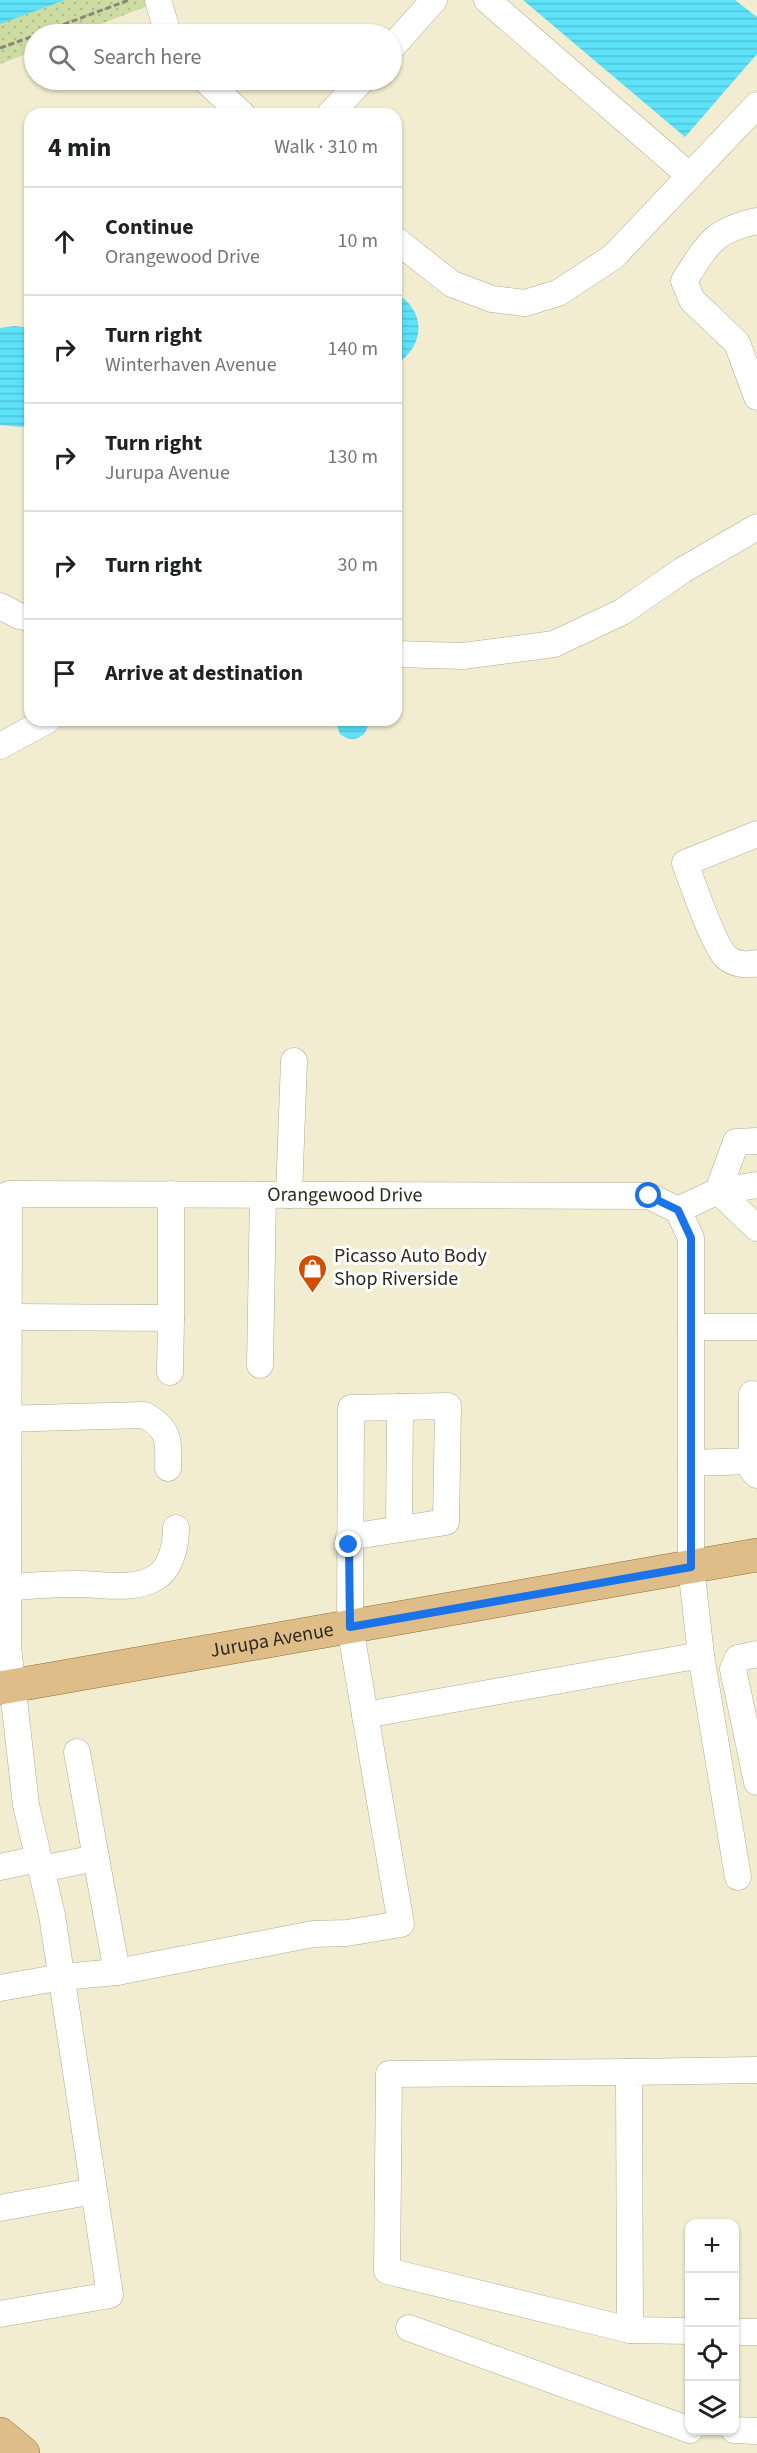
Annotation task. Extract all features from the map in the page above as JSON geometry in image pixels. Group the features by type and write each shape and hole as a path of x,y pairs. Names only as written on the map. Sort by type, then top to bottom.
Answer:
{"main road":[{"name":"Jurupa Avenue","path":"6,1687 757,1555"},
{"path":"0,2434 23,2453"}],"street":[{"path":"158,0 165,24"},
{"path":"402,36 434,0"},
{"path":"487,0 690,176"},
{"path":"216,90 235,108"},
{"path":"336,108 353,90"},
{"path":"402,245 452,284 492,299 525,303 558,293 613,257 757,105"},
{"path":"757,221 731,227 709,242 684,281 692,300 737,343 757,397"},
{"path":"402,654 463,656 554,644 622,612 683,570 757,527"},
{"path":"0,606 24,617"},
{"path":"0,746 37,726"},
{"path":"757,834 685,863 708,923 725,957 738,964 757,963"},
{"path":"289,1195 294,1061"},
{"path":"718,1191 736,1142 757,1141"},
{"path":"738,1877 701,1655 691,1567 691,1238 678,1210 718,1191 757,1185"},
{"path":"718,1191 757,1228"},
{"name":"Orangewood Drive","path":"4,1245 9,1194 649,1196 678,1210"},
{"path":"170,1372 171,1194"},
{"path":"260,1365 263,1195"},
{"path":"0,2314 110,2295 52,1915 26,1805 6,1687 8,1647 4,1419 9,1317 4,1245"},
{"path":"9,1317 171,1318"},
{"path":"691,1327 757,1327"},
{"path":"691,1463 754,1468 752,1394"},
{"path":"0,1988 62,1977 117,1972 313,1934 347,1933 401,1924 350,1627 349,1537 351,1408 448,1406 446,1522 349,1537"},
{"path":"399,1529 400,1407"},
{"path":"4,1419 144,1415 158,1424 169,1440 168,1468"},
{"path":"6,1600 78,1584 136,1585 157,1577 166,1567 174,1549 177,1528"},
{"path":"757,1654 738,1658 733,1669 757,1782"},
{"path":"365,1715 701,1655"},
{"path":"76,1752 117,1972"},
{"path":"0,1867 96,1858"},
{"path":"685,2331 630,2330 387,2271 389,2074 757,2070"},
{"path":"629,2072 630,2330"},
{"path":"0,2208 94,2191"},
{"path":"409,2328 685,2428"},
{"path":"739,2332 757,2332"},
{"path":"739,2430 757,2431"}],"path":[{"path":"65,24 129,0"},
{"path":"0,48 24,39"}],"green space":[{"path":"0,0 163,0 101,24 24,24 24,55 0,64"}],"water":[{"path":"0,0 65,0 0,24"},
{"path":"523,0 735,0 757,17 757,54 685,137"},
{"path":"402,298 413,309 418,329 413,348 402,360"},
{"path":"24,327 24,426 0,425 0,328"},
{"path":"337,726 368,726 359,738 350,739 340,734"}],"place":[{"name":"Picasso Auto Body Shop Riverside","path":"313,1294"}],"route":[{"path":"349,1545 350,1627 691,1567 691,1238 678,1210 649,1196"}]}
